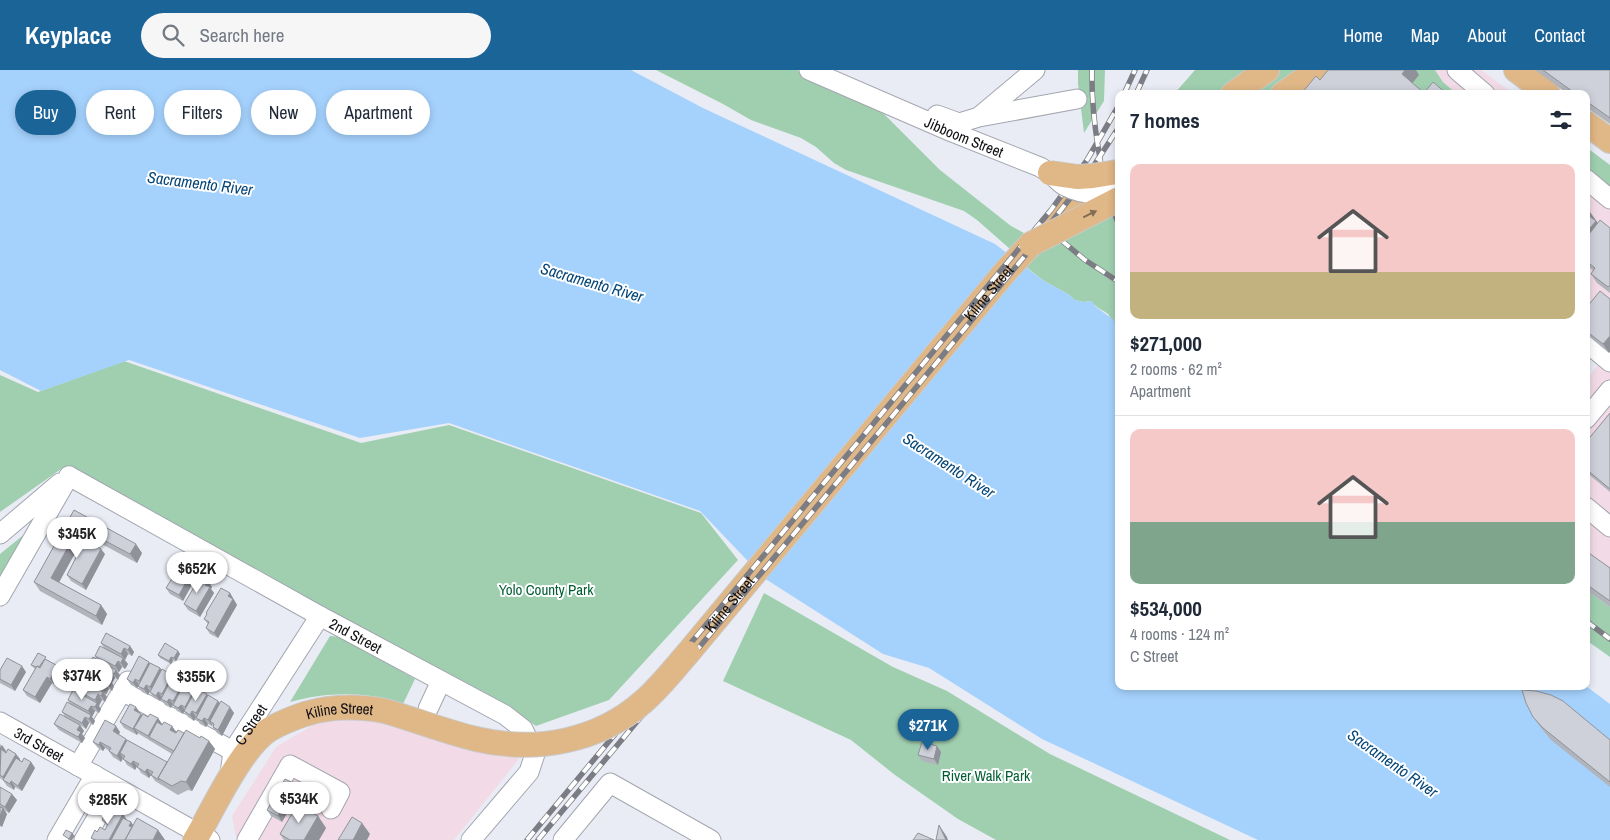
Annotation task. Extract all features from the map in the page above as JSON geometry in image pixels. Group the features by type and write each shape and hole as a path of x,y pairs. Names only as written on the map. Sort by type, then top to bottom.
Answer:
{"main road":[{"path":"1240,90 1267,70"},
{"path":"1289,90 1317,70"},
{"path":"1516,70 1543,90"},
{"path":"1590,125 1610,141"},
{"path":"1050,172 1078,177 1093,176 1115,179"},
{"path":"1077,192 1115,180"},
{"name":"Kiline Street","path":"230,779 244,757 262,735 289,720 328,709 356,708 385,712 476,739 525,746 570,740 590,734 630,712 667,678 1005,272 1031,244 1062,216 1077,192"},
{"path":"1031,244 1115,201"},
{"name":"C Street","path":"201,838 230,779"}],"street":[{"name":"Jibboom Street","path":"809,70 952,132 1040,167 1050,172 1063,185 1077,192"},
{"path":"829,70 919,108 959,122 1077,99"},
{"path":"979,117 1034,70"},
{"path":"1457,70 1480,90"},
{"path":"1590,182 1610,199"},
{"path":"1590,345 1610,362"},
{"path":"1590,414 1610,390"},
{"path":"0,534 69,476"},
{"path":"0,596 10,582 69,476"},
{"name":"2nd Street","path":"69,476 320,616 506,715 523,729 535,754 529,772 471,840"},
{"path":"1590,510 1610,527"},
{"name":"C Street","path":"230,779 233,751 320,616"},
{"path":"78,766 135,668"},
{"path":"428,708 441,681"},
{"path":"122,691 233,751"},
{"name":"3rd Street","path":"0,722 95,775 201,838"},
{"path":"247,840 290,765 340,792 331,809"},
{"path":"57,840 95,775"},
{"path":"563,840 610,783 711,840"},
{"path":"84,840 115,787"}],"shaded area":[{"path":"1435,70 1481,70 1508,90 1452,90 1443,82"},
{"path":"1590,171 1610,187 1610,607 1590,593 1590,375 1600,363 1590,355"},
{"path":"359,717 457,744 506,752 519,759 454,840 241,840 236,838 232,816 276,747 313,725"}],"green space":[{"path":"656,70 797,70 864,98 883,113 940,170 1011,226 1024,233 1010,249 964,211 846,170 801,138 751,120"},
{"path":"1078,70 1105,70 1104,101 1084,133 1078,84"},
{"path":"1195,70 1435,70 1443,82 1452,90 1178,90"},
{"path":"1590,150 1610,165 1610,187 1590,171"},
{"path":"1115,163 1115,328 1108,314 1091,301 1075,300 1044,281 1025,266"},
{"name":"Yolo County Park","path":"124,361 361,443 449,425 701,513 738,560 609,700 536,726 504,704 64,467 0,512 0,375 38,392"},
{"path":"37,524 0,576 0,554"},
{"name":"River Walk Park","path":"764,593 893,667 947,691 1050,754 1230,840 996,840 958,819 895,775 851,740 723,681"},
{"path":"1590,593 1610,607 1610,657 1590,643"},
{"path":"330,636 342,637 415,679 403,704 375,697 347,694 318,696 290,702"}],"water":[{"name":"Sacramento River","path":"0,70 631,70 703,108 995,244 1044,281 1075,300 1091,301 1114,320 1115,690 1590,689 1610,704 1610,840 1258,840 1042,739 929,668 883,654 764,578 700,511 449,423 360,438 129,360 41,391 0,370"}],"building":[{"path":"1328,70 1405,70 1402,74 1421,90 1304,90 1316,76 1320,80"},
{"path":"1543,70 1610,70 1610,118 1590,104 1590,90 1570,90"},
{"path":"1433,82 1442,90 1426,90"},
{"path":"1590,217 1596,221 1590,228"},
{"path":"1600,220 1610,228 1610,285 1608,287 1591,274 1595,268 1590,264 1590,233"},
{"path":"1600,291 1610,299 1610,336 1603,344 1590,334 1590,303"},
{"path":"1610,413 1610,489 1590,472 1590,437"},
{"path":"74,510 136,544 130,554 79,527 51,578 101,605 96,616 34,582"},
{"path":"85,540 101,549 82,584 67,575"},
{"path":"1590,554 1610,568 1610,601 1590,587"},
{"path":"178,569 183,572 184,569 191,573 179,595 166,588"},
{"path":"200,577 208,581 205,585 210,587 196,611 184,604"},
{"path":"221,588 230,593 228,596 233,599 214,633 206,628 209,622 204,619"},
{"path":"106,633 130,646 128,650 124,648 121,654 101,643"},
{"path":"165,643 178,651 174,658 171,657 169,661 158,655"},
{"path":"100,646 123,658 121,663 118,661 115,666 95,656"},
{"path":"38,653 46,657 39,667 36,667 31,665"},
{"path":"139,656 149,662 139,681 135,679 133,683 127,679"},
{"path":"93,657 116,670 114,674 111,672 108,678 87,667"},
{"path":"7,658 22,666 11,685 0,679 0,670"},
{"path":"45,659 58,666 50,679 47,677 35,697 23,690 37,666 40,668"},
{"path":"150,663 160,668 150,687 146,685 144,689 138,686"},
{"path":"87,668 110,681 108,685 105,683 102,689 82,678"},
{"path":"162,669 172,675 162,694 158,692 156,696 150,692"},
{"path":"173,676 184,682 173,701 169,699 167,702 161,699"},
{"path":"80,679 103,692 101,696 98,694 95,700 74,689"},
{"path":"185,682 195,688 185,707 181,705 178,708 173,705"},
{"path":"197,688 207,694 196,713 192,711 190,715 184,711"},
{"path":"73,690 97,703 95,707 91,706 88,711 68,700"},
{"path":"1522,690 1551,695 1563,701 1610,740 1610,782 1543,728 1533,717"},
{"path":"208,695 218,701 208,720 204,718 202,721 196,718"},
{"path":"221,701 230,707 218,730 213,727 214,724 210,721"},
{"path":"67,702 91,715 89,719 85,717 82,723 62,712"},
{"path":"130,704 136,707 134,710 141,714 133,729 120,722"},
{"path":"60,714 80,725 77,730 81,732 78,737 54,724"},
{"path":"143,714 148,717 150,714 158,718 148,736 134,728"},
{"path":"105,720 116,726 113,731 126,739 117,756 109,751 111,748 100,742 99,745 93,742"},
{"path":"157,722 162,725 164,722 172,726 170,730 176,733 178,730 184,733 174,751 149,737"},
{"path":"186,730 209,741 186,782 181,781 172,786 158,778"},
{"path":"127,740 167,762 158,778 159,780 151,775 153,772 147,769 145,772 137,767 139,764 133,761 131,764 123,759 125,756 120,753"},
{"path":"922,742 937,746 934,759 918,755"},
{"path":"1,749 6,753 8,749 16,754 3,777 0,775"},
{"path":"16,758 22,762 24,758 31,762 18,786 11,781 10,784 3,780"},
{"path":"285,779 295,784 278,816 267,810"},
{"path":"0,787 12,794 5,807 0,804"},
{"path":"297,805 318,816 304,840 290,840 280,834"},
{"path":"110,807 123,814 109,840 91,838 95,830 97,832 100,827 105,830 108,824 102,820 104,816 102,815 103,813 106,814"},
{"path":"352,817 362,823 353,840 338,840"},
{"path":"123,818 131,822 129,826 132,827 125,840 111,840"},
{"path":"137,818 158,830 153,840 125,840"},
{"path":"939,825 946,840 936,840"},
{"path":"66,830 72,833 69,839 63,835"},
{"path":"918,833 934,840 913,840"}],"railway":[{"path":"1092,70 1093,107 1098,149 1107,190 1115,214"},
{"path":"1126,90 1135,70"},
{"path":"1138,90 1147,70"},
{"path":"527,840 1051,210 1087,160 1115,112"},
{"path":"538,840 1033,246 1085,179 1115,133"},
{"path":"1061,240 1085,260 1115,279"},
{"path":"1590,624 1610,639"}]}
